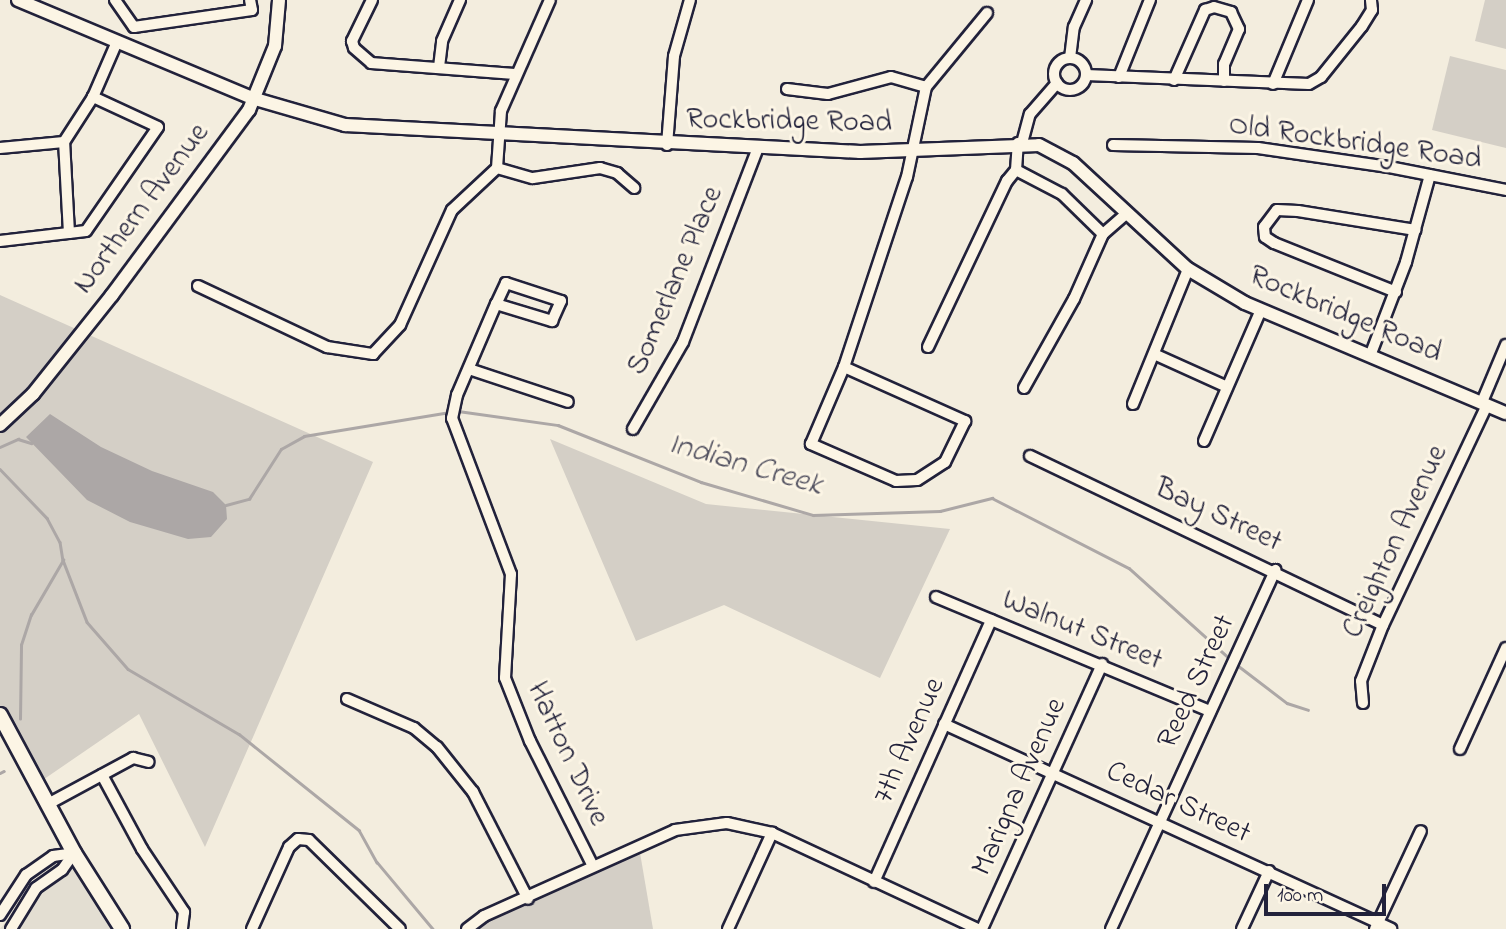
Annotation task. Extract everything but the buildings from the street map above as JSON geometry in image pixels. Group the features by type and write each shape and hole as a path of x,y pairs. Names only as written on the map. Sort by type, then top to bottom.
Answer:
{"main road":[{"path":"1,719 74,853 122,929"}],"street":[{"path":"115,0 135,27 252,10 250,0"},
{"name":"Northern Avenue","path":"0,425 33,394 113,295 255,99 275,46 279,0"},
{"path":"372,0 352,41 362,57 382,66 439,67 515,74"},
{"path":"439,67 442,41 460,0"},
{"path":"198,286 327,347 373,354 400,325 452,210 497,168 501,111 515,74 550,0"},
{"path":"667,145 674,56 690,0"},
{"path":"1070,58 1074,27 1086,0"},
{"path":"1119,77 1150,0"},
{"path":"1273,84 1308,0"},
{"path":"1086,75 1309,84 1321,77 1362,26 1372,10 1371,0"},
{"name":"Rockbridge Road","path":"23,1 116,44 255,99 345,125 667,145 912,150 1020,143 1053,150 1073,163 1188,270 1261,310 1506,413"},
{"path":"1174,80 1205,10 1228,5 1237,18 1239,29 1224,64 1224,81"},
{"path":"844,367 965,421 945,462 917,480 896,481 811,444 844,367 912,150 926,88 987,13"},
{"path":"69,233 64,142 93,97 116,44"},
{"path":"928,347 1007,181 1016,170 1020,143 1030,114 1057,83 1057,64 1070,58 1080,61 1086,75"},
{"path":"1057,83 1066,89 1076,88 1086,75"},
{"path":"786,89 828,94 891,77 926,88"},
{"path":"0,241 86,231 158,127 93,97"},
{"path":"0,148 64,142"},
{"name":"Old Rockbridge Road","path":"1113,145 1258,148 1506,190"},
{"name":"Somerlane Place","path":"633,429 683,342 758,148"},
{"path":"497,168 533,178 600,168 617,173 634,188"},
{"path":"1016,170 1062,194 1103,234"},
{"path":"1370,356 1396,292 1430,175"},
{"path":"1396,292 1274,243 1265,237 1264,227 1277,211 1298,211 1415,230"},
{"path":"1024,388 1074,299 1103,234 1125,214"},
{"path":"1133,404 1188,270"},
{"name":"Hatton Drive","path":"496,304 552,321 562,301 506,283 496,304 469,369 452,418 512,574 513,593 502,667 530,741 593,866"},
{"path":"1204,441 1261,310"},
{"name":"Creighton Avenue","path":"1363,703 1361,681 1383,625 1485,404 1506,345"},
{"path":"1154,354 1227,387"},
{"path":"469,369 568,402"},
{"name":"Bay Street","path":"1030,456 1275,570 1383,625"},
{"name":"Reed Street","path":"1111,929 1275,570"},
{"name":"Walnut Street","path":"936,597 1210,711"},
{"name":"7th Avenue","path":"874,882 991,620"},
{"path":"1460,749 1506,648"},
{"name":"Marigna Avenue","path":"980,929 1102,664"},
{"path":"347,699 414,728 437,747 473,792 528,899"},
{"name":"Cedar Street","path":"944,724 1269,871 1376,926 1391,929"},
{"path":"48,804 134,758 149,762"},
{"path":"102,775 142,849 184,912 182,929"},
{"path":"467,929 484,916 528,899 593,866 675,830 727,823 772,833 980,929"},
{"path":"1376,926 1421,831"},
{"path":"727,929 772,833"},
{"path":"252,929 289,847 298,839 309,840 400,929"},
{"path":"0,915 29,873 53,856 74,853"},
{"path":"11,929 39,886 62,870 74,853"},
{"path":"1241,929 1269,871"},
{"path":"29,873 39,886"}],"shaded area":[{"path":"1485,0 1506,0 1506,49 1475,41"},
{"path":"1450,56 1506,70 1506,148 1432,130"},
{"path":"0,295 373,462 205,847 139,714 34,786 0,726"},
{"path":"50,414 101,447 152,471 213,492 226,505 227,519 211,537 188,539 130,522 87,500 26,437"},
{"path":"550,439 706,504 950,529 880,678 724,605 636,641"},
{"path":"67,846 119,929 0,929"},
{"path":"639,847 653,929 468,929"}],"waterway":[{"name":"Indian Creek","path":"458,411 558,425 701,482 813,515 940,511 992,498 1129,568 1231,660"},
{"name":"Indian Creek","path":"226,505 249,499 281,449 304,436 451,412"},
{"name":"Indian Creek","path":"0,447 18,439 31,443"},
{"path":"0,469 47,518 60,542 63,560 87,622 128,669 239,734 359,830 377,862 433,929"},
{"path":"20,719 21,645 31,615 63,560"},
{"name":"Indian Creek","path":"1236,664 1287,703 1308,710"},
{"path":"0,773 4,771"}]}
